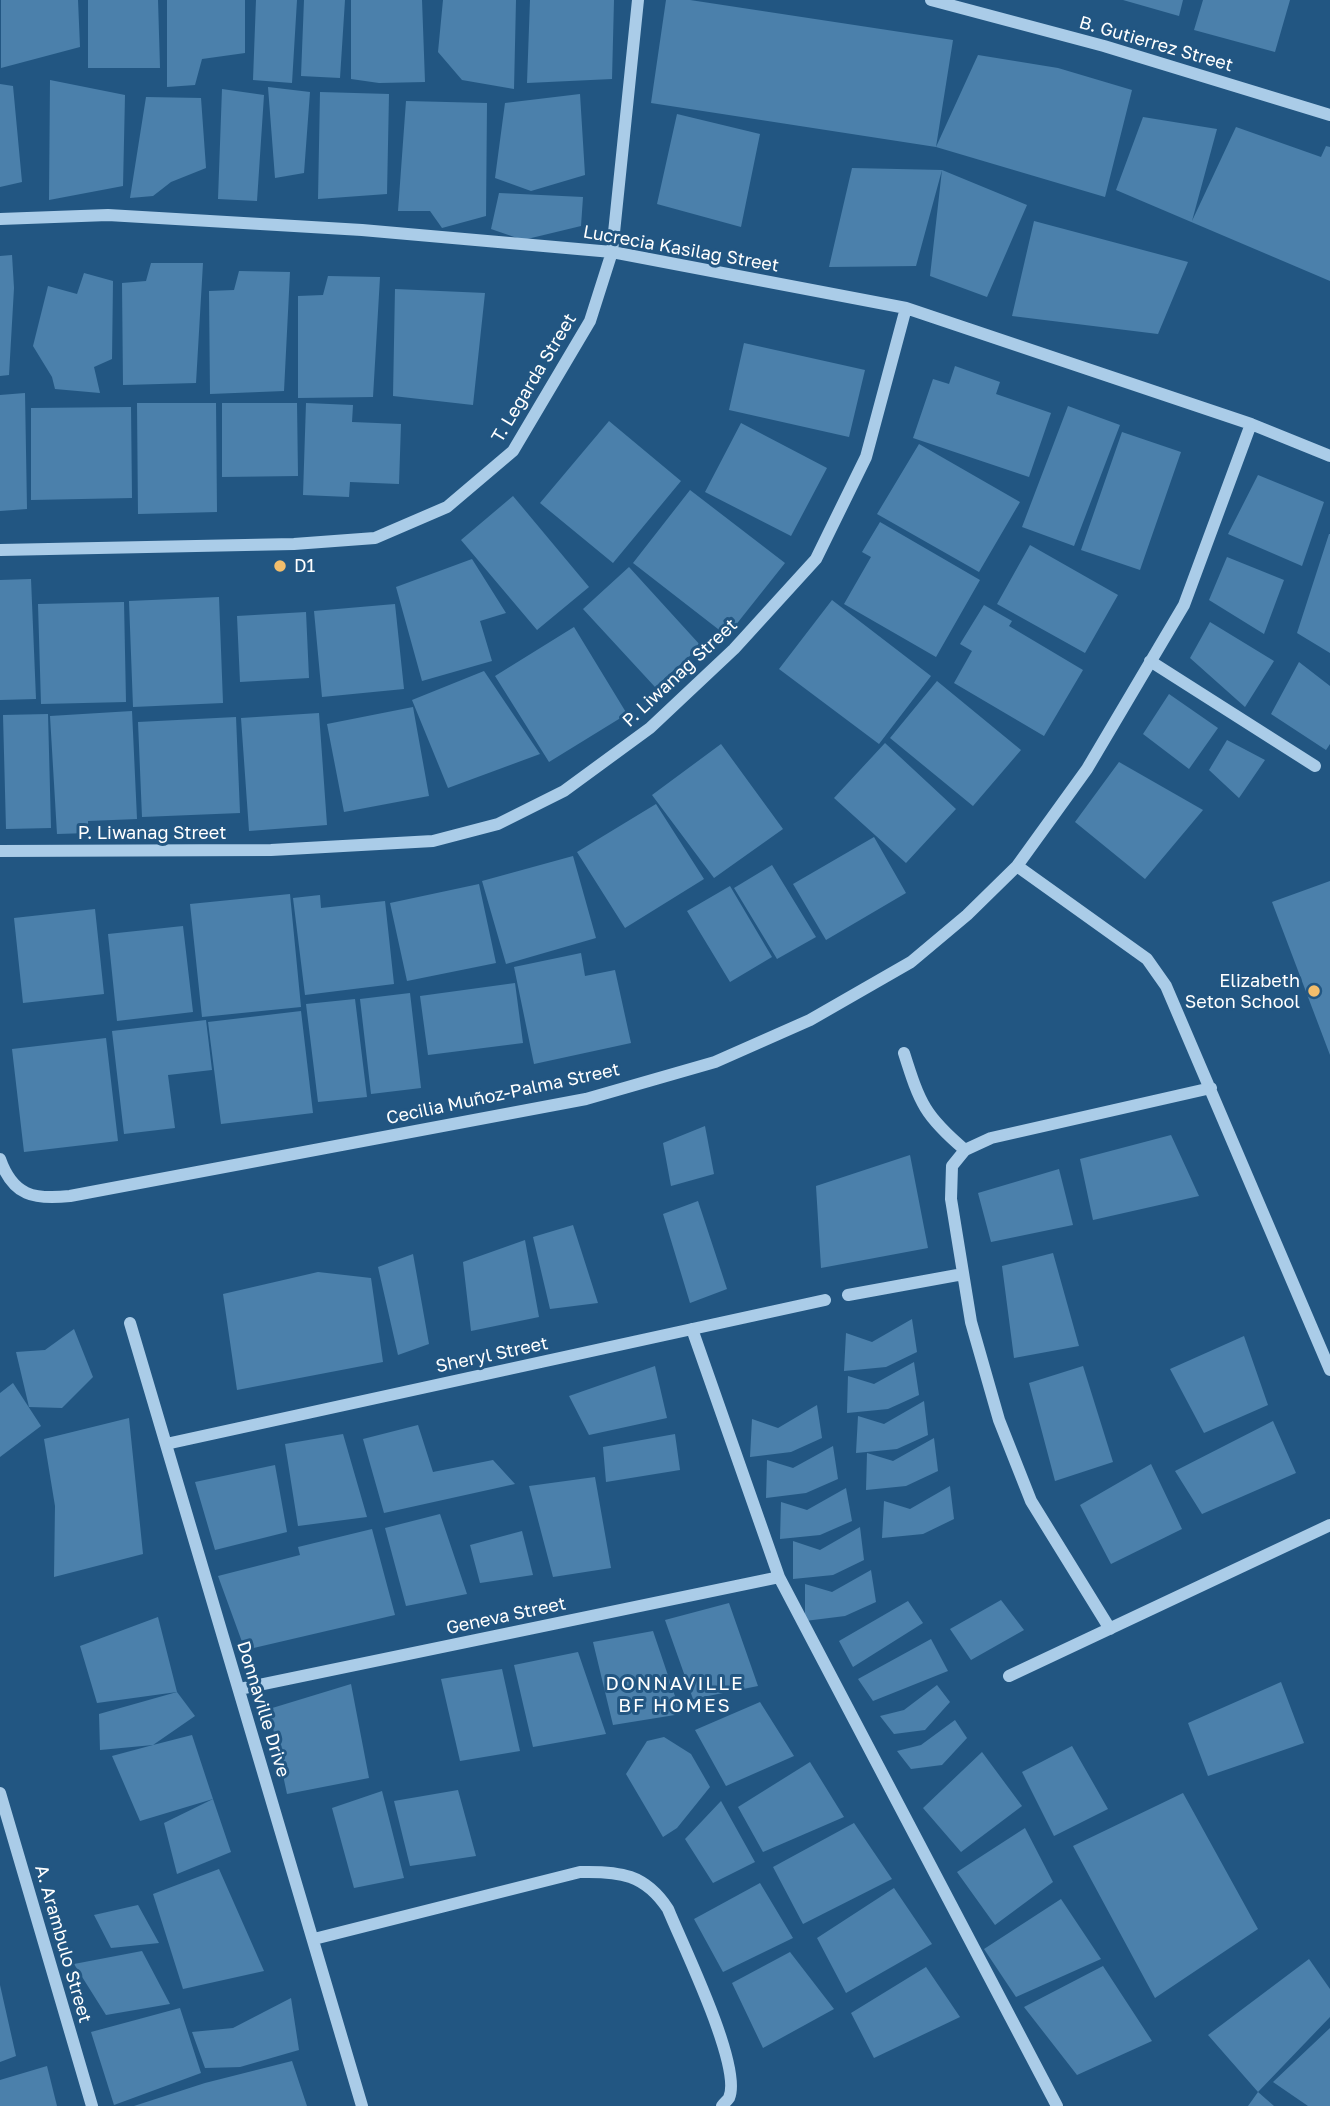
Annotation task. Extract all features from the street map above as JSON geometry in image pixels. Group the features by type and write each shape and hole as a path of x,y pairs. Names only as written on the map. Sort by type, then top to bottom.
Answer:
{"street":[{"name":"T. Legarda Street","path":"0,550 294,544 375,538 447,508 513,451 590,321 612,252 638,0"},
{"name":"B. Gutierrez Street","path":"930,0 1104,46 1330,115"},
{"name":"Lucrecia Kasilag Street","path":"0,219 148,218 362,230 612,252 906,308 1251,424 1330,456"},
{"name":"P. Liwanag Street","path":"0,851 271,850 433,841 498,824 565,791 650,728 734,649 816,559 866,457 906,308"},
{"name":"Cecilia Muñoz-Palma Street","path":"0,1159 8,1178 26,1195 48,1198 70,1196 586,1099 715,1062 810,1020 911,962 967,915 1017,866 1087,769 1184,605 1251,424"},
{"path":"1150,661 1315,766"},
{"path":"1017,866 1147,959 1166,986 1330,1370"},
{"path":"904,1053 924,1110 965,1150"},
{"path":"1110,1629 1031,1501 999,1420 971,1322 951,1199 952,1166 965,1150 991,1138 1211,1088"},
{"path":"848,1295 963,1273"},
{"name":"Sheryl Street","path":"166,1444 825,1300"},
{"name":"Donnaville Drive","path":"130,1323 362,2106"},
{"path":"692,1329 779,1577 1057,2106"},
{"path":"1009,1676 1330,1525"},
{"name":"Geneva Street","path":"239,1689 779,1577"},
{"name":"A. Arambulo Street","path":"0,1793 92,2106"},
{"path":"314,1939 580,1872 609,1871 637,1878 657,1892 668,1909 726,2049 730,2097 722,2106"}],"building":[{"path":"1,0 78,0 80,47 1,68"},
{"path":"88,0 158,0 160,68 88,68"},
{"path":"167,0 245,0 245,53 202,59 195,85 167,87"},
{"path":"256,0 297,0 292,83 253,80"},
{"path":"304,0 345,0 340,78 301,76"},
{"path":"351,0 422,0 425,82 379,83 351,79"},
{"path":"443,0 516,0 514,89 462,80 438,52"},
{"path":"530,0 614,0 612,79 527,83"},
{"path":"666,0 690,0 953,40 936,147 651,103"},
{"path":"1123,0 1183,0 1179,16"},
{"path":"1203,0 1290,0 1275,52 1194,30"},
{"path":"978,55 1058,68 1132,90 1105,197 936,147"},
{"path":"50,80 125,95 123,186 49,200"},
{"path":"0,84 13,86 22,182 0,187"},
{"path":"268,87 310,92 304,173 275,178"},
{"path":"222,89 264,95 257,201 218,199"},
{"path":"320,92 389,94 387,194 318,199"},
{"path":"580,94 585,175 531,191 495,178 505,103"},
{"path":"146,97 201,98 206,168 171,182 153,196 130,198"},
{"path":"406,101 487,103 486,216 442,228 430,211 398,211"},
{"path":"677,114 760,134 741,227 657,204"},
{"path":"1143,117 1217,129 1192,221 1236,127 1321,157 1326,146 1330,147 1330,281 1116,190"},
{"path":"852,168 942,170 916,266 829,267"},
{"path":"942,170 1027,205 987,297 930,276"},
{"path":"499,193 583,197 581,226 523,240 491,229"},
{"path":"1034,221 1188,262 1158,334 1012,316"},
{"path":"12,255 14,288 9,375 0,376 0,256"},
{"path":"151,263 203,263 196,383 123,385 122,283 146,281"},
{"path":"239,271 290,272 284,391 210,394 209,291 234,290"},
{"path":"84,273 113,281 112,359 94,367 100,393 55,389 52,377 33,346 48,286 77,294"},
{"path":"328,276 380,277 373,397 298,398 298,296 323,295"},
{"path":"395,289 485,293 473,405 393,396"},
{"path":"744,343 865,370 849,437 729,410"},
{"path":"955,366 1000,382 996,394 1051,413 1029,477 913,438 933,379 949,384"},
{"path":"25,393 27,509 0,511 0,395"},
{"path":"137,403 216,403 217,512 138,514"},
{"path":"222,403 297,403 298,476 222,477"},
{"path":"306,403 353,405 352,422 401,424 399,484 350,482 349,497 303,495"},
{"path":"1068,406 1120,425 1074,546 1022,527"},
{"path":"131,407 132,498 31,500 31,408"},
{"path":"609,421 681,481 613,563 540,503"},
{"path":"741,423 827,468 791,536 705,492"},
{"path":"1122,432 1181,452 1140,570 1081,550"},
{"path":"919,444 1020,502 979,572 877,514"},
{"path":"1258,475 1324,502 1302,566 1228,534"},
{"path":"690,490 785,563 727,636 633,563"},
{"path":"513,496 589,587 537,630 461,540"},
{"path":"880,522 980,580 936,657 844,604 871,557 862,552"},
{"path":"1330,534 1330,653 1297,633"},
{"path":"1030,545 1118,595 1085,653 997,604"},
{"path":"1227,557 1284,580 1264,634 1209,600"},
{"path":"472,559 506,613 480,621 492,661 422,681 396,587"},
{"path":"629,567 701,646 655,687 583,609"},
{"path":"31,579 36,699 0,700 0,580"},
{"path":"219,597 223,703 133,707 129,601"},
{"path":"832,600 931,676 879,744 779,669"},
{"path":"124,602 126,702 41,704 38,604"},
{"path":"395,604 404,689 322,697 314,611"},
{"path":"984,605 1012,621 1009,626 1083,670 1044,736 954,683 972,651 960,644"},
{"path":"306,612 309,678 240,682 237,616"},
{"path":"1210,622 1274,661 1245,707 1190,658"},
{"path":"574,627 627,714 549,762 495,676"},
{"path":"1299,662 1330,686 1330,744 1326,750 1271,714"},
{"path":"484,671 540,754 448,788 412,700"},
{"path":"937,681 1021,750 973,806 890,738"},
{"path":"1169,694 1218,728 1189,769 1143,734"},
{"path":"413,707 429,796 344,812 327,724"},
{"path":"132,711 137,819 88,821 88,833 57,834 50,716"},
{"path":"319,713 327,825 249,831 241,718"},
{"path":"48,714 51,828 6,829 3,715"},
{"path":"236,717 240,813 142,817 138,722"},
{"path":"1227,740 1265,760 1239,798 1209,770"},
{"path":"885,743 956,809 906,863 834,798"},
{"path":"721,744 783,829 714,878 652,795"},
{"path":"1119,762 1203,810 1145,879 1075,822"},
{"path":"656,804 704,879 625,928 577,852"},
{"path":"874,837 906,893 826,940 793,884"},
{"path":"573,856 596,938 506,964 482,881"},
{"path":"772,865 816,937 777,959 734,888"},
{"name":"Elizabeth Seton School","path":"1330,881 1330,1055 1272,902"},
{"path":"479,884 496,963 407,981 390,903"},
{"path":"730,886 772,957 730,982 687,911"},
{"path":"290,894 301,1007 202,1017 190,904"},
{"path":"320,895 321,908 385,901 394,984 305,995 293,898"},
{"path":"95,909 104,994 23,1003 14,918"},
{"path":"183,926 193,1012 117,1021 108,934"},
{"path":"581,953 585,976 615,970 631,1043 534,1064 514,967"},
{"path":"515,983 523,1043 428,1055 420,996"},
{"path":"410,993 421,1088 371,1094 360,999"},
{"path":"355,999 367,1097 318,1102 306,1004"},
{"path":"301,1011 313,1113 221,1124 208,1022"},
{"path":"206,1020 212,1070 168,1075 175,1128 124,1134 112,1031"},
{"path":"106,1038 118,1141 24,1152 12,1049"},
{"path":"705,1126 714,1174 671,1186 663,1143"},
{"path":"1171,1135 1199,1196 1093,1220 1080,1159"},
{"path":"910,1155 928,1248 821,1268 816,1186"},
{"path":"1059,1169 1073,1225 991,1242 978,1193"},
{"path":"698,1201 727,1289 690,1303 663,1214"},
{"path":"573,1225 598,1303 550,1309 533,1237"},
{"path":"525,1240 539,1317 471,1331 463,1262"},
{"path":"1053,1253 1079,1346 1014,1358 1002,1266"},
{"path":"413,1254 429,1344 398,1355 378,1267"},
{"path":"318,1272 371,1278 383,1362 237,1390 223,1294"},
{"path":"912,1319 917,1352 886,1367 844,1371 846,1333 872,1342"},
{"path":"74,1329 93,1377 62,1408 29,1407 16,1352 45,1350"},
{"path":"1244,1336 1268,1405 1204,1433 1170,1369"},
{"path":"914,1362 919,1395 888,1409 847,1413 848,1376 874,1384"},
{"path":"655,1366 667,1418 589,1435 569,1396"},
{"path":"1083,1366 1113,1462 1055,1481 1029,1383"},
{"path":"13,1383 41,1426 0,1457 0,1393"},
{"path":"924,1401 928,1435 897,1449 856,1453 858,1416 884,1424"},
{"path":"817,1405 822,1438 791,1452 750,1457 752,1419 778,1428"},
{"path":"129,1418 143,1554 54,1577 55,1506 44,1439"},
{"path":"1273,1421 1296,1473 1202,1514 1175,1471"},
{"path":"418,1425 433,1472 493,1460 515,1484 384,1513 363,1439"},
{"path":"343,1434 367,1517 298,1526 285,1444"},
{"path":"675,1434 680,1470 606,1482 603,1447"},
{"path":"934,1438 938,1471 906,1486 866,1490 867,1453 893,1461"},
{"path":"833,1446 838,1479 806,1493 766,1498 767,1460 793,1468"},
{"path":"1151,1464 1182,1529 1111,1564 1080,1505"},
{"path":"275,1465 287,1532 215,1550 195,1482"},
{"path":"595,1477 611,1568 553,1577 529,1486"},
{"path":"950,1486 954,1519 923,1534 882,1538 884,1501 910,1509"},
{"path":"846,1488 852,1521 820,1535 780,1539 781,1502 807,1510"},
{"path":"440,1514 467,1594 406,1606 385,1528"},
{"path":"860,1527 864,1560 833,1575 793,1579 793,1541 820,1550"},
{"path":"372,1529 395,1615 245,1650 218,1576 300,1555 298,1547"},
{"path":"522,1531 533,1575 480,1583 470,1545"},
{"path":"871,1570 876,1602 845,1616 805,1621 805,1584 832,1592"},
{"path":"1001,1600 1024,1630 971,1660 950,1629"},
{"path":"908,1601 923,1623 853,1667 839,1641"},
{"path":"729,1603 758,1686 693,1699 665,1620"},
{"path":"158,1617 177,1692 97,1703 80,1646"},
{"path":"653,1631 681,1714 613,1725 593,1642"},
{"path":"931,1639 948,1671 873,1701 858,1679"},
{"path":"578,1652 606,1734 533,1747 514,1665"},
{"path":"502,1669 520,1751 460,1761 441,1679"},
{"path":"1281,1682 1304,1743 1208,1776 1188,1723"},
{"path":"351,1684 369,1778 287,1794 269,1709"},
{"path":"937,1685 950,1702 925,1730 894,1734 880,1716 904,1710"},
{"path":"177,1692 195,1716 153,1745 100,1750 99,1714"},
{"path":"760,1702 794,1756 726,1786 695,1730"},
{"path":"955,1720 967,1738 942,1765 911,1769 897,1751 921,1745"},
{"path":"192,1735 213,1799 140,1821 112,1756"},
{"path":"664,1737 691,1754 710,1787 677,1828 663,1837 626,1774 647,1741"},
{"path":"1072,1746 1108,1809 1054,1836 1022,1772"},
{"path":"982,1752 1022,1806 961,1852 923,1808"},
{"path":"810,1762 844,1817 763,1852 738,1807"},
{"path":"458,1790 476,1856 410,1866 394,1801"},
{"path":"382,1791 404,1878 354,1888 332,1808"},
{"path":"1183,1793 1258,1929 1155,1998 1073,1846"},
{"path":"213,1799 231,1852 177,1874 164,1823"},
{"path":"721,1801 755,1862 713,1883 685,1839"},
{"path":"854,1823 892,1879 803,1924 773,1867"},
{"path":"1025,1828 1053,1882 995,1925 957,1872"},
{"path":"219,1869 264,1971 183,1989 153,1894"},
{"path":"760,1883 793,1938 723,1972 694,1919"},
{"path":"894,1888 932,1944 846,1993 817,1938"},
{"path":"1061,1899 1101,1959 1016,1997 984,1949"},
{"path":"138,1905 159,1943 111,1948 94,1915"},
{"path":"142,1951 170,2004 106,2015 74,1964"},
{"path":"790,1952 834,2009 763,2048 732,1983"},
{"path":"1309,1959 1330,1989 1330,2017 1258,2092 1208,2035"},
{"path":"1103,1966 1152,2041 1077,2075 1024,2007"},
{"path":"926,1967 960,2017 874,2058 851,2013"},
{"path":"0,1985 16,2056 0,2062"},
{"path":"291,1998 299,2050 240,2067 205,2068 192,2032 233,2028"},
{"path":"180,2008 201,2073 114,2105 91,2032"},
{"path":"1330,2028 1330,2106 1308,2106 1273,2082"},
{"path":"292,2061 307,2106 134,2106 205,2083"},
{"path":"47,2066 57,2106 0,2106 0,2080"},
{"path":"1258,2092 1274,2106 1248,2106"}],"place":[{"name":"D1","path":"280,566"},
{"name":"Elizabeth Seton School","path":"1314,991"}],"district":[{"name":"DONNAVILLE BF HOMES","path":"675,1695"}]}
